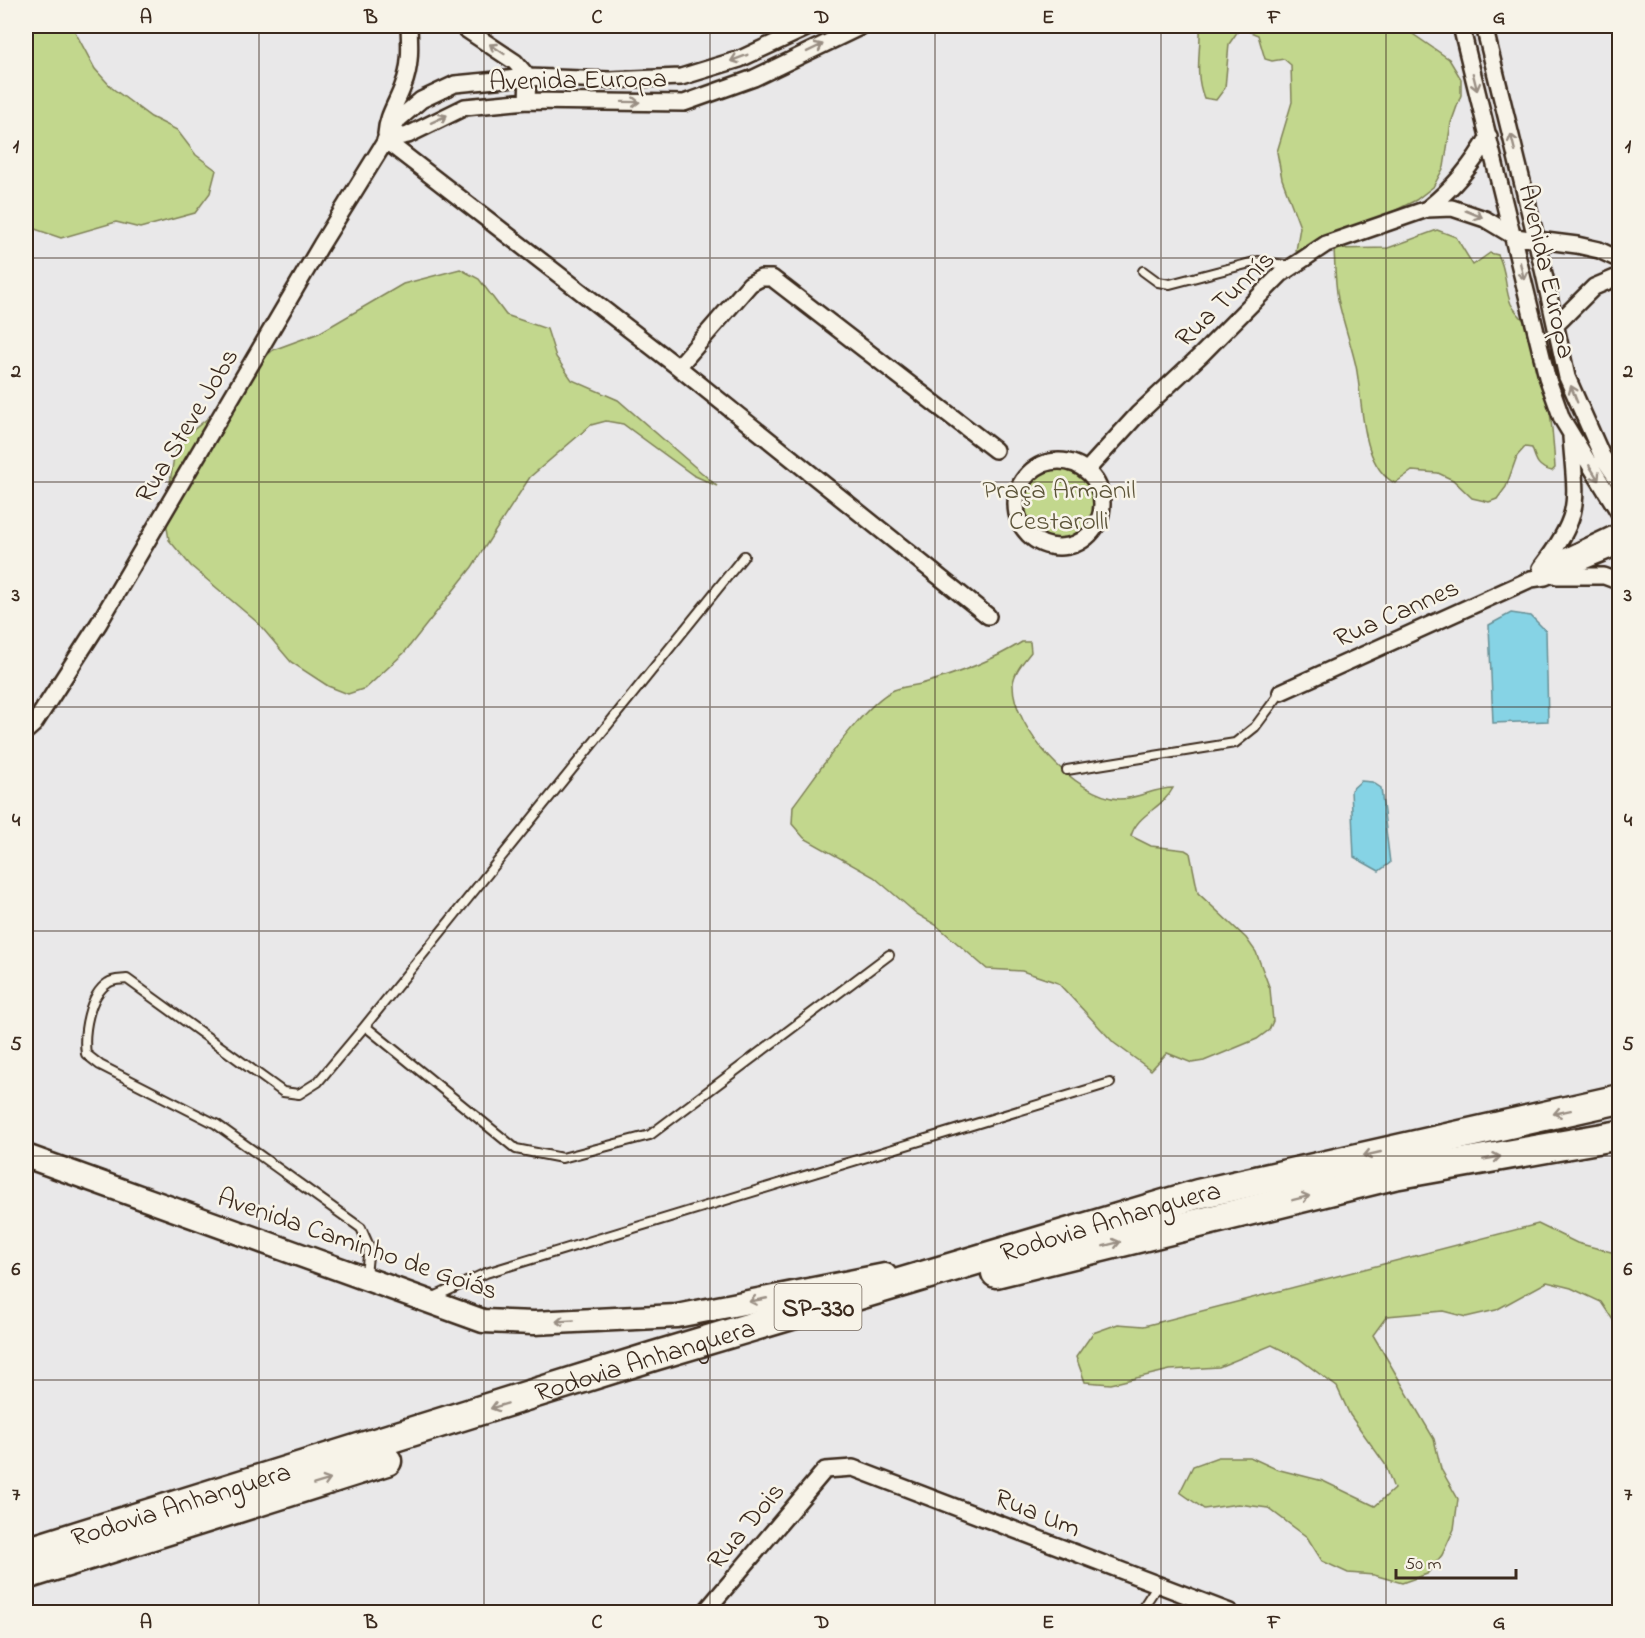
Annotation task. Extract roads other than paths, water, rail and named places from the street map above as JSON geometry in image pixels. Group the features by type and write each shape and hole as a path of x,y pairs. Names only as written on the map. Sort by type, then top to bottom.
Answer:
{"highway":[{"name":"Rodovia Anhanguera","path":"26,1552 654,1356 1198,1194 1620,1099"},
{"name":"Rodovia Anhanguera","path":"26,1575 659,1374 1007,1270 1394,1175 1620,1135"}],"main road":[{"name":"Avenida Caminho de Goiás","path":"26,1156 483,1321 534,1323 677,1316 1001,1252"}],"street":[{"path":"409,26 411,53 404,84 387,121 385,140 678,367 988,616"},
{"path":"462,26 515,62 528,77 527,102"},
{"name":"Avenida Europa","path":"385,140 399,119 421,100 455,84 528,77 609,80 681,77 740,59 811,26"},
{"name":"Avenida Europa","path":"385,140 408,135 465,107 527,102 684,103 754,78 862,26"},
{"name":"Avenida Europa","path":"1461,26 1515,237 1547,377 1562,419 1620,514"},
{"name":"Avenida Europa","path":"1484,26 1536,238 1567,377 1602,456 1620,483"},
{"path":"1427,209 1452,189 1470,169 1489,136"},
{"name":"Rua Steve Jobs","path":"26,731 34,724 99,624 385,140"},
{"path":"1427,209 1466,210 1515,237 1536,238 1599,250 1620,260"},
{"name":"Rua Tunnís","path":"1087,470 1138,414 1202,354 1281,274 1326,244 1427,209"},
{"path":"1556,325 1594,287 1620,276"},
{"path":"678,367 750,284 761,278 772,278 995,450"},
{"path":"1570,434 1602,456 1620,464"},
{"path":"1539,575 1564,538 1575,509 1570,434"},
{"path":"1060,460 1075,463 1087,470 1096,481 1102,494 1102,508 1098,522 1090,534 1079,542 1065,547 1051,546 1038,541 1027,532 1019,520 1016,506 1018,492 1024,479 1046,462 1060,460"},
{"name":"Rua Cannes","path":"1281,692 1539,575 1620,531"},
{"name":"Rua Cannes","path":"1539,575 1620,546"},
{"path":"1539,575 1604,576 1620,582"},
{"name":"Rua Um","path":"825,1470 853,1468 1230,1612"},
{"name":"Rua Dois","path":"705,1612 825,1470"}],"lane":[{"path":"1143,272 1158,282 1170,284 1258,261 1292,266"},
{"path":"366,1279 369,1246 361,1228 216,1124 100,1065 86,1054 83,1038 98,992 110,981 127,979 283,1092 299,1094 318,1082 744,556"},
{"path":"1067,770 1234,743 1255,727 1281,692"},
{"path":"365,1026 516,1149 562,1158 650,1135 889,955"},
{"path":"425,1301 486,1274 1110,1083"},
{"path":"1140,1612 1157,1586"}],"water":[{"path":"1511,613 1531,616 1546,631 1548,721 1493,723 1489,625"},
{"path":"1361,781 1372,782 1381,788 1390,863 1379,871 1354,857 1351,790"}],"park label":[{"name":"Praça Armanil Cestarolli","path":"1059,504"}]}
